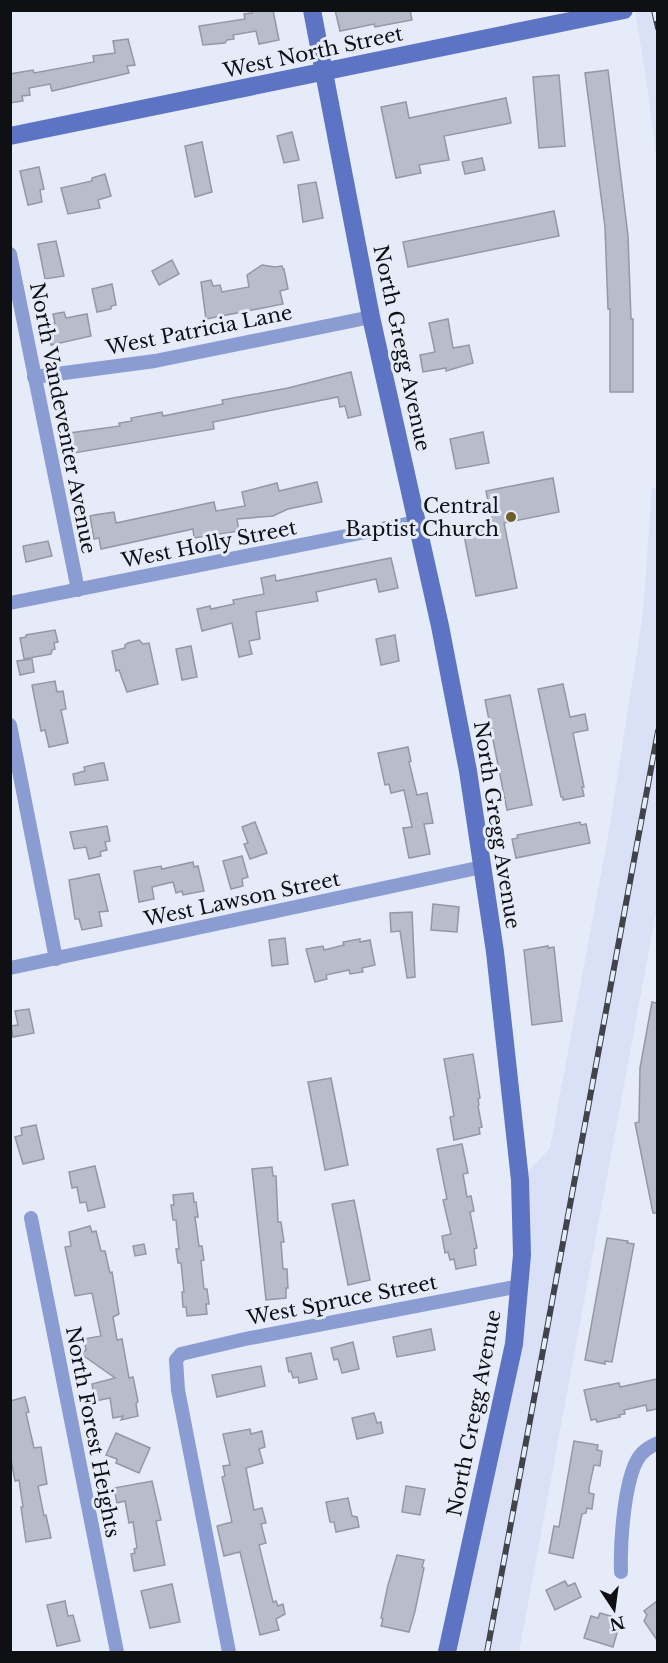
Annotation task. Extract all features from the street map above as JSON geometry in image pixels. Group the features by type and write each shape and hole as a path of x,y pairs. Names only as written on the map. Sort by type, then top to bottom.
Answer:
{"main road":[{"name":"North Gregg Avenue","path":"312,10 371,316 450,675 468,771 495,952 519,1180 522,1220 520,1286 514,1344 447,1653"},
{"name":"West North Street","path":"10,136 624,10"}],"street":[{"name":"North Vandeventer Avenue","path":"10,254 78,590"},
{"name":"West Patricia Lane","path":"34,377 154,361 371,316"},
{"name":"West Holly Street","path":"10,603 416,522"},
{"path":"10,725 56,959"},
{"name":"West Lawson Street","path":"10,968 482,867"},
{"name":"North Forest Heights","path":"31,1218 117,1653"},
{"name":"West Spruce Street","path":"229,1653 178,1390 176,1360 181,1354 245,1339 520,1286"},
{"path":"621,1572 620,1542 632,1471 640,1455 657,1443"}],"shaded area":[{"path":"635,11 657,11 657,164 646,77"},
{"path":"652,488 657,489 657,907 519,1652 447,1652 514,1344 520,1180 550,1148 609,831 643,613"}],"building":[{"path":"252,10 273,10 279,40 259,44 256,31 233,35 234,39 227,40 225,43 203,45 199,26 245,19 244,14 252,13"},
{"path":"335,10 410,10 412,20 340,31"},
{"path":"128,39 135,65 127,66 129,73 52,91 50,84 29,88 30,95 22,96 23,101 10,103 10,74 33,70 34,73 94,62 93,56 115,53 113,41"},
{"path":"608,70 628,236 631,319 633,319 633,392 610,392 610,309 608,309 605,227 585,73"},
{"path":"559,75 565,146 539,148 533,77"},
{"path":"506,98 511,123 444,136 449,160 419,165 421,173 396,178 381,107 406,102 409,118"},
{"path":"292,132 299,160 284,163 277,136"},
{"path":"202,142 212,192 195,197 185,146"},
{"path":"482,158 485,170 465,174 462,162"},
{"path":"39,167 44,189 40,190 42,202 28,205 20,171"},
{"path":"105,174 111,196 98,200 100,208 68,214 61,188 92,181 92,178"},
{"path":"316,182 323,218 303,222 298,185"},
{"path":"554,211 559,236 408,267 403,242"},
{"path":"56,241 64,276 45,279 38,244"},
{"path":"172,260 179,274 159,285 152,271"},
{"path":"262,265 282,266 284,269 288,289 280,291 283,304 206,319 201,282 211,280 213,286 220,285 222,292 249,287 247,275"},
{"path":"112,284 116,305 111,306 111,309 97,312 92,289"},
{"path":"64,312 66,318 87,314 91,336 51,345 46,324 55,323 53,314"},
{"path":"448,319 453,348 469,345 473,363 446,371 446,368 423,372 420,355 435,352 429,323"},
{"path":"351,372 361,415 348,418 345,406 340,407 338,397 213,422 214,429 74,453 70,433 120,426 119,423 132,421 131,418 162,412 163,416 223,404 222,400 288,388"},
{"path":"483,432 489,463 456,469 450,439"},
{"name":"Central Baptist Church","path":"553,478 559,512 504,523 517,588 476,596 463,530 493,525 486,491"},
{"path":"317,482 322,502 288,509 273,516 237,519 239,531 194,538 193,529 101,549 99,538 94,539 90,516 114,512 116,523 214,502 216,511 245,506 242,492 277,483 279,491"},
{"path":"48,541 52,556 26,562 23,546"},
{"path":"391,558 398,588 379,592 376,579 316,592 318,601 256,612 260,639 249,641 252,654 239,657 232,623 202,631 197,609 210,606 211,609 234,604 233,600 264,594 261,578 275,575 276,581"},
{"path":"55,630 58,642 54,643 55,649 51,654 24,659 20,638"},
{"path":"395,635 399,661 381,665 376,639"},
{"path":"139,640 143,644 149,643 158,684 127,692 119,670 116,671 112,651 125,648 128,643"},
{"path":"191,646 197,677 182,680 176,649"},
{"path":"32,659 34,672 20,675 17,661"},
{"path":"55,681 57,692 63,691 66,709 61,710 68,743 49,747 45,730 41,731 32,685"},
{"path":"563,684 570,717 585,714 588,730 573,733 584,796 563,800 538,689"},
{"path":"510,695 532,805 507,810 485,700"},
{"path":"408,747 417,795 427,793 433,823 424,824 430,854 409,858 403,828 412,827 404,790 391,793 389,784 385,785 378,753"},
{"path":"104,763 108,780 75,785 73,774 85,771 84,767"},
{"path":"255,822 267,853 250,859 244,844 248,843 242,827"},
{"path":"580,822 581,825 586,824 590,843 516,858 512,839 518,838 517,835"},
{"path":"107,826 110,841 105,842 107,850 100,852 101,856 89,859 86,847 74,849 70,832"},
{"path":"242,856 248,877 242,879 243,886 231,889 223,861"},
{"path":"193,862 194,867 198,866 204,891 183,895 182,891 176,893 173,882 152,887 154,899 139,902 134,871 161,866 162,869"},
{"path":"99,874 108,911 99,912 102,926 82,930 79,919 75,919 69,880"},
{"path":"433,904 459,907 457,932 431,930"},
{"path":"412,912 415,977 407,978 400,931 391,932 390,913"},
{"path":"285,938 288,964 272,966 269,940"},
{"path":"360,939 360,942 370,940 375,965 362,968 363,972 350,974 349,970 326,975 327,979 315,982 306,949 323,946 324,950 344,945 343,942"},
{"path":"548,946 548,948 554,947 562,1021 532,1025 524,950"},
{"path":"652,1002 657,1003 657,1213 653,1213 635,1123 639,1122 640,1068"},
{"path":"29,1009 34,1033 13,1037 11,1026 18,1025 15,1011"},
{"path":"473,1054 482,1127 479,1128 480,1134 454,1140 450,1117 454,1116 444,1059"},
{"path":"331,1078 348,1165 325,1170 308,1082"},
{"path":"36,1125 44,1159 23,1164 15,1137 22,1135 21,1128"},
{"path":"462,1144 468,1173 463,1174 467,1197 471,1196 474,1211 470,1212 477,1248 474,1249 476,1265 456,1269 454,1259 450,1260 448,1252 445,1253 442,1236 451,1234 443,1200 447,1199 437,1149"},
{"path":"95,1166 105,1207 88,1211 86,1202 80,1203 77,1187 72,1188 69,1172"},
{"path":"272,1167 273,1176 276,1176 278,1222 281,1222 284,1242 281,1242 283,1269 287,1269 288,1288 286,1288 286,1298 266,1300 252,1169"},
{"path":"193,1193 198,1217 195,1217 199,1246 202,1246 204,1260 201,1261 204,1289 207,1289 209,1304 206,1304 207,1314 187,1316 186,1307 183,1307 181,1263 178,1263 176,1249 179,1249 176,1220 173,1220 171,1205 174,1205 173,1195"},
{"path":"354,1200 370,1280 348,1285 332,1204"},
{"path":"90,1226 92,1232 96,1231 101,1251 105,1251 110,1273 112,1272 119,1314 113,1317 117,1340 122,1339 129,1378 133,1377 138,1401 136,1404 138,1416 121,1420 123,1416 113,1418 110,1398 95,1401 92,1384 115,1378 81,1354 86,1350 84,1339 101,1336 92,1293 75,1296 65,1247 71,1246 69,1232"},
{"path":"607,1238 634,1244 612,1362 605,1361 605,1364 585,1360"},
{"path":"144,1244 146,1254 135,1256 133,1246"},
{"path":"431,1329 435,1350 397,1357 393,1337"},
{"path":"353,1342 359,1369 342,1373 338,1359 334,1360 331,1348"},
{"path":"311,1353 317,1379 299,1383 298,1377 293,1378 291,1371 289,1372 286,1358"},
{"path":"261,1366 265,1386 217,1397 212,1375"},
{"path":"657,1379 657,1409 647,1411 646,1405 624,1410 625,1414 619,1415 620,1417 597,1422 596,1419 591,1420 584,1390 619,1383 620,1387"},
{"path":"25,1397 34,1448 41,1447 47,1484 38,1486 51,1538 26,1542 19,1480 15,1481 10,1454 10,1401"},
{"path":"374,1413 377,1423 381,1422 383,1433 357,1439 352,1418"},
{"path":"250,1429 251,1434 262,1431 265,1447 259,1449 263,1463 246,1468 254,1510 262,1508 266,1523 261,1524 266,1543 259,1545 273,1602 276,1601 278,1606 283,1604 285,1614 276,1619 279,1630 260,1635 240,1552 224,1556 217,1526 232,1522 222,1477 225,1476 223,1466 230,1465 223,1434"},
{"path":"116,1433 150,1448 139,1473 116,1463 117,1459 106,1455"},
{"path":"574,1441 598,1445 597,1450 602,1451 600,1466 594,1465 589,1488 589,1493 594,1494 592,1509 587,1508 586,1513 582,1514 573,1558 549,1553 554,1526 559,1527"},
{"path":"152,1481 161,1520 156,1521 165,1565 134,1571 131,1554 135,1553 134,1549 137,1548 133,1522 129,1523 125,1501 117,1503 114,1488"},
{"path":"406,1486 425,1489 420,1515 402,1512"},
{"path":"348,1498 352,1516 357,1517 359,1527 336,1532 334,1522 330,1522 326,1502"},
{"path":"397,1555 424,1560 409,1632 381,1626 388,1585"},
{"path":"565,1581 568,1586 575,1583 581,1597 555,1610 546,1590"},
{"path":"172,1584 180,1622 150,1628 141,1591"},
{"path":"65,1601 68,1616 73,1615 80,1641 57,1646 47,1605"},
{"path":"657,1601 657,1640 644,1621 647,1615 644,1611"},
{"path":"600,1613 614,1617 613,1622 619,1626 613,1647 584,1638 591,1616 598,1618"}],"railway":[{"path":"654,10 658,28"},
{"path":"487,1652 658,731"}],"place":[{"name":"Central Baptist Church","path":"511,517"}]}
